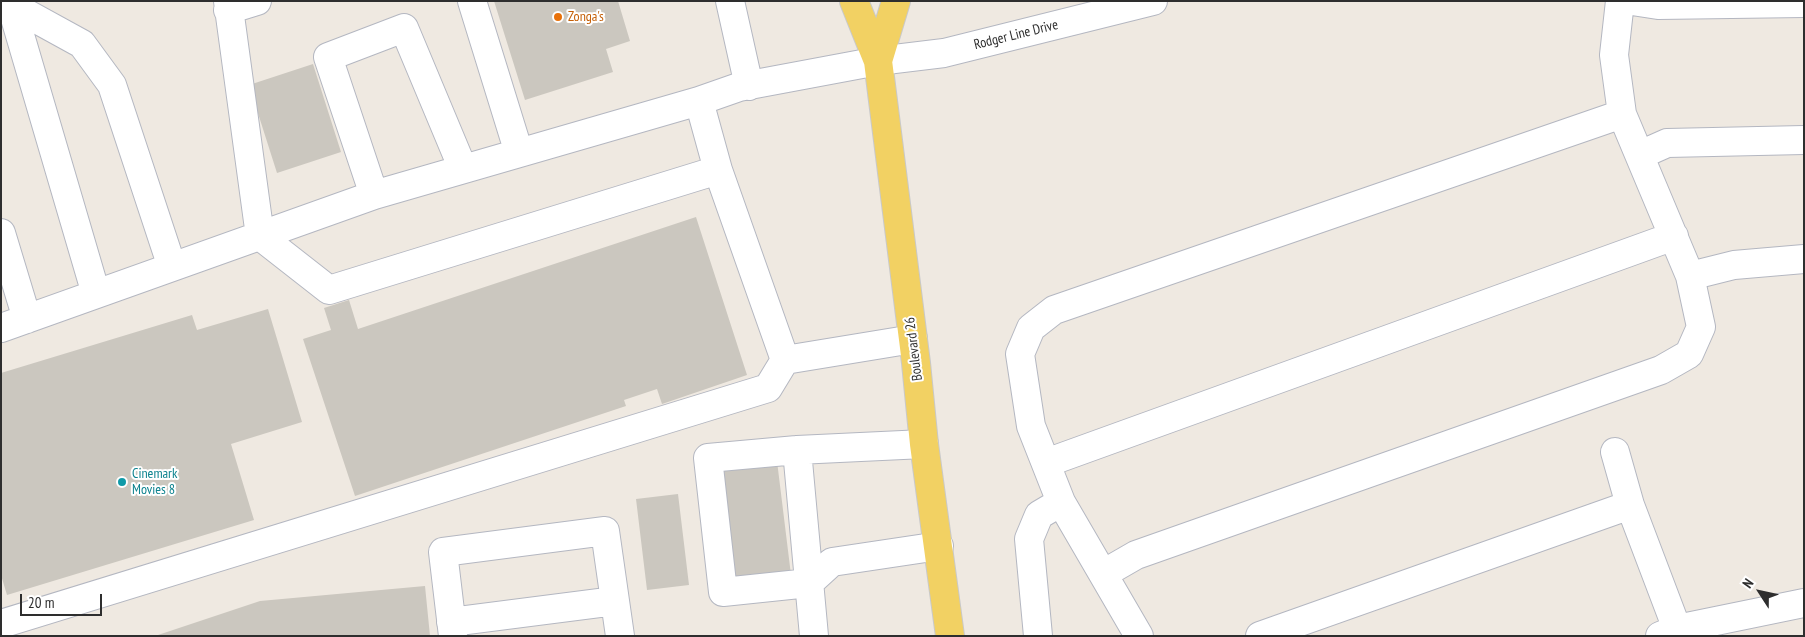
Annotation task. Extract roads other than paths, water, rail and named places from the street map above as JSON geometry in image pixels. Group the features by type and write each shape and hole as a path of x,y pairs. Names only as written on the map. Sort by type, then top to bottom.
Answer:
{"main road":[{"name":"Boulevard 26","path":"854,1 878,61 913,339 924,444 950,636"},
{"name":"Boulevard 26","path":"878,61 896,1"}],"street":[{"path":"257,1 228,6 260,236 329,290 718,170"},
{"path":"472,1 519,153"},
{"path":"730,1 748,86"},
{"name":"Rodger Line Drive","path":"1,328 374,195 748,86 878,61 944,53 1153,1"},
{"path":"1103,574 1136,556 1661,370 1689,354 1701,328 1690,276 1622,114 1614,54 1620,1"},
{"path":"1632,1 1658,5 1804,3"},
{"path":"11,3 82,44 112,85 172,267"},
{"path":"11,3 96,294"},
{"path":"374,195 328,57 404,28 463,169"},
{"path":"700,101 718,170 785,360"},
{"path":"1139,636 1061,502 1032,426 1020,354 1031,328 1054,310 1622,114"},
{"path":"1640,155 1667,143 1804,140"},
{"path":"1,233 27,319"},
{"path":"1046,463 1674,236"},
{"path":"1690,276 1734,265 1804,259"},
{"path":"1,624 768,388 785,360 913,339"},
{"path":"924,444 797,450 708,458 723,592 809,583 832,562 939,546"},
{"path":"797,450 814,636"},
{"path":"1615,452 1668,633 1804,603"},
{"path":"1038,636 1029,539 1039,515 1061,502"},
{"path":"1260,636 1630,504"},
{"path":"615,602 452,629 443,552 605,531 620,636"}],"place":[{"name":"Zonga's","path":"558,17"},
{"name":"Cinemark Movies 8","path":"122,482"}]}
